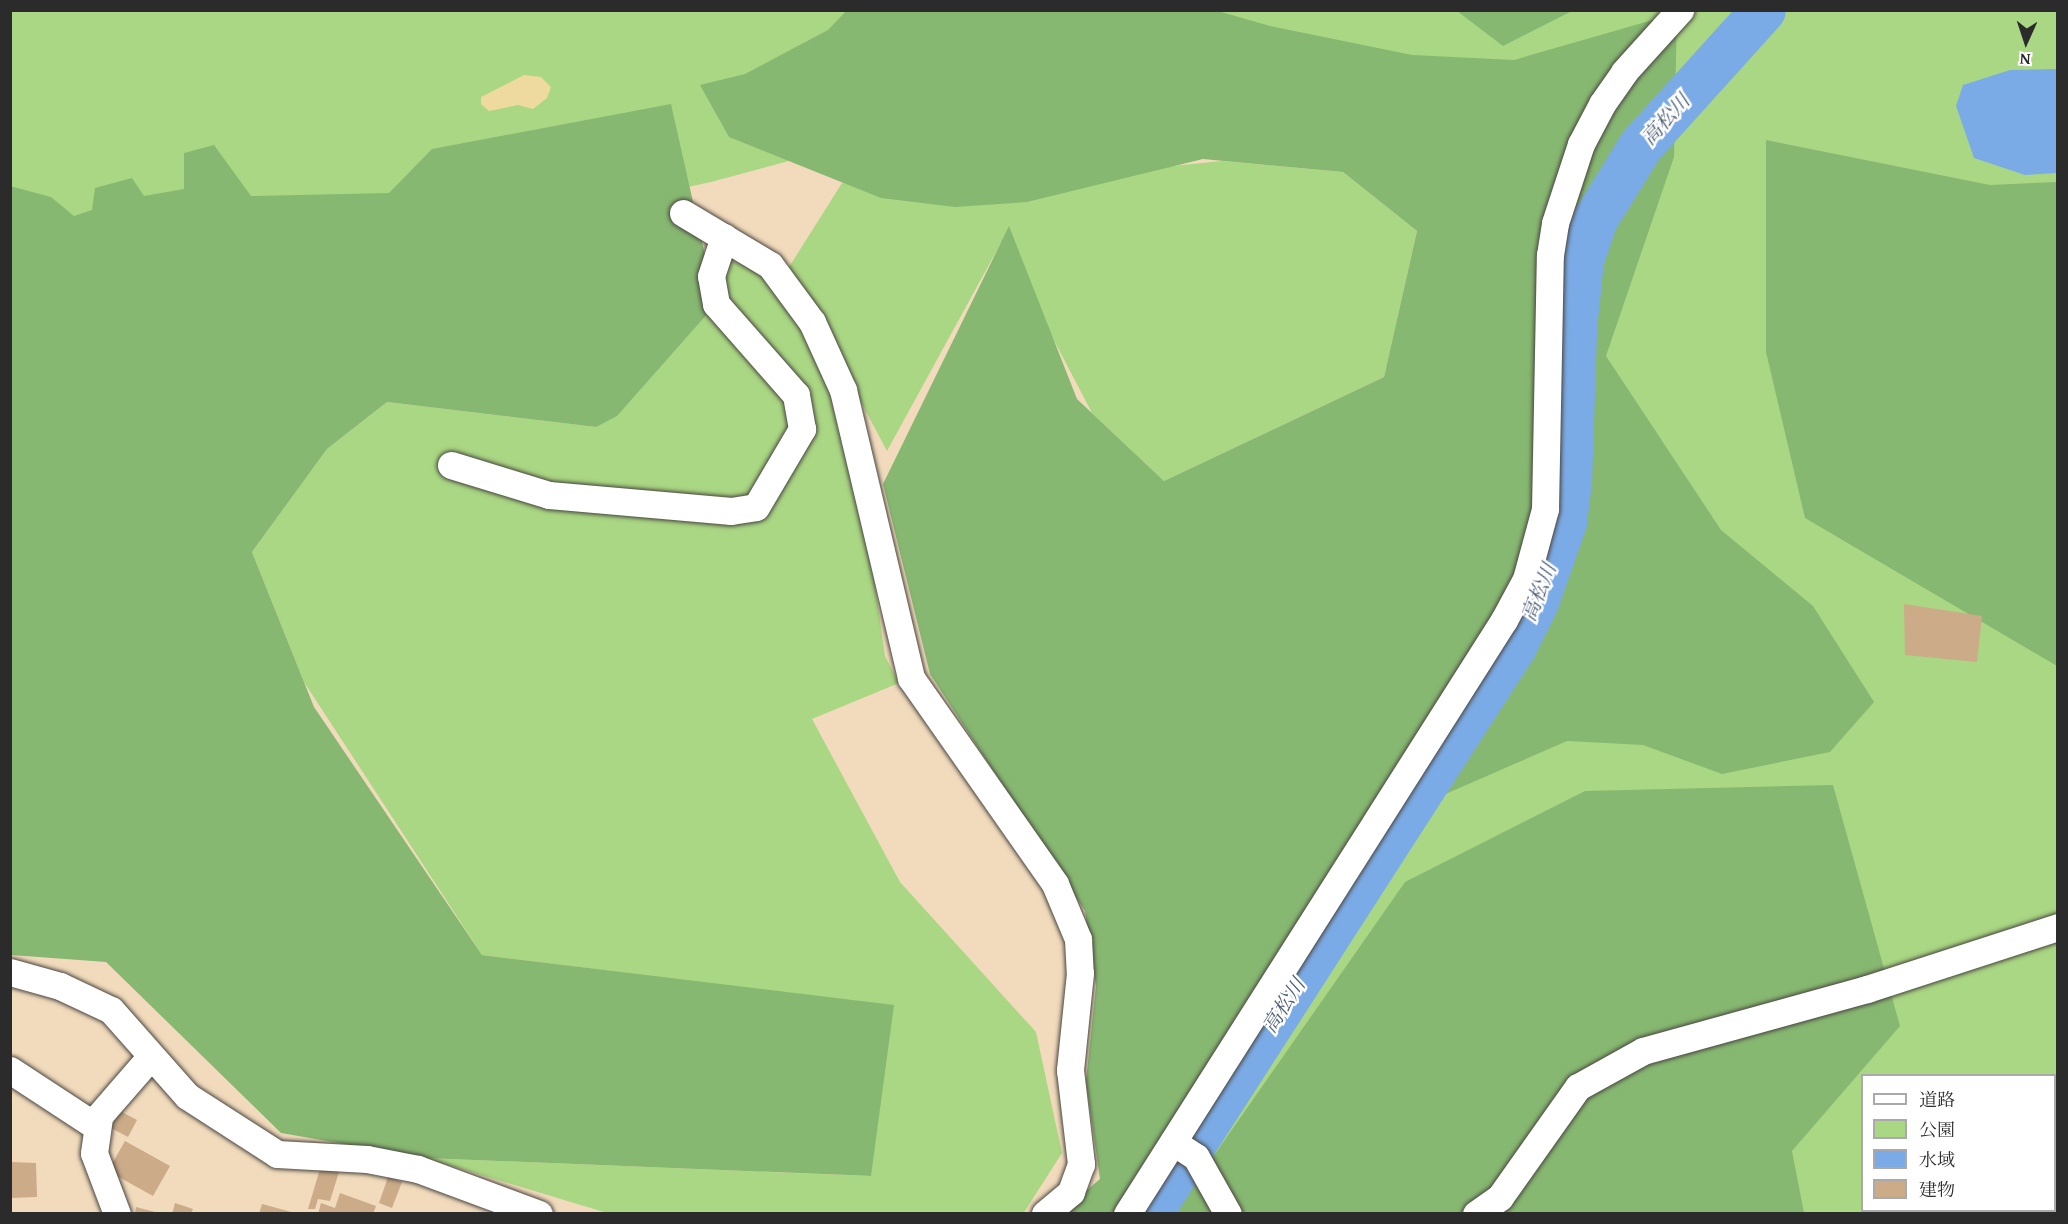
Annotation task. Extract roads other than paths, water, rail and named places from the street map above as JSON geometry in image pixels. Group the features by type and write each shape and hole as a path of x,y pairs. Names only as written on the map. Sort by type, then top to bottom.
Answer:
{"street":[{"path":"1127,1214 1498,630 1526,579 1545,509 1550,255 1555,223 1581,144 1602,104 1624,72 1680,10"},
{"path":"684,213 770,265 812,322 843,390 911,678 1054,884 1078,939 1080,973 1070,1070 1080,1164 1071,1192 1046,1214"},
{"path":"451,465 549,495 731,511 756,507 802,429 796,395 716,304 711,276 724,237"},
{"path":"1476,1214 1500,1197 1578,1087 1643,1051 1867,989 2058,927"},
{"path":"10,972 60,986 111,1010 187,1096 278,1154 367,1159 418,1169 539,1214"},
{"path":"117,1214 94,1154 99,1116 151,1056"},
{"path":"10,1070 98,1127"},
{"path":"1173,1142 1196,1157 1228,1214"}],"water":[{"path":"2057,69 2057,173 2025,175 1974,158 1956,106 1963,85 2010,70"}],"waterway":[{"name":"高松川","path":"1194,1143 1514,646 1536,602 1564,522 1569,483 1574,329 1581,260 1595,219 1640,146 1763,10"},
{"name":"高松川","path":"1149,1214 1182,1162"}]}
